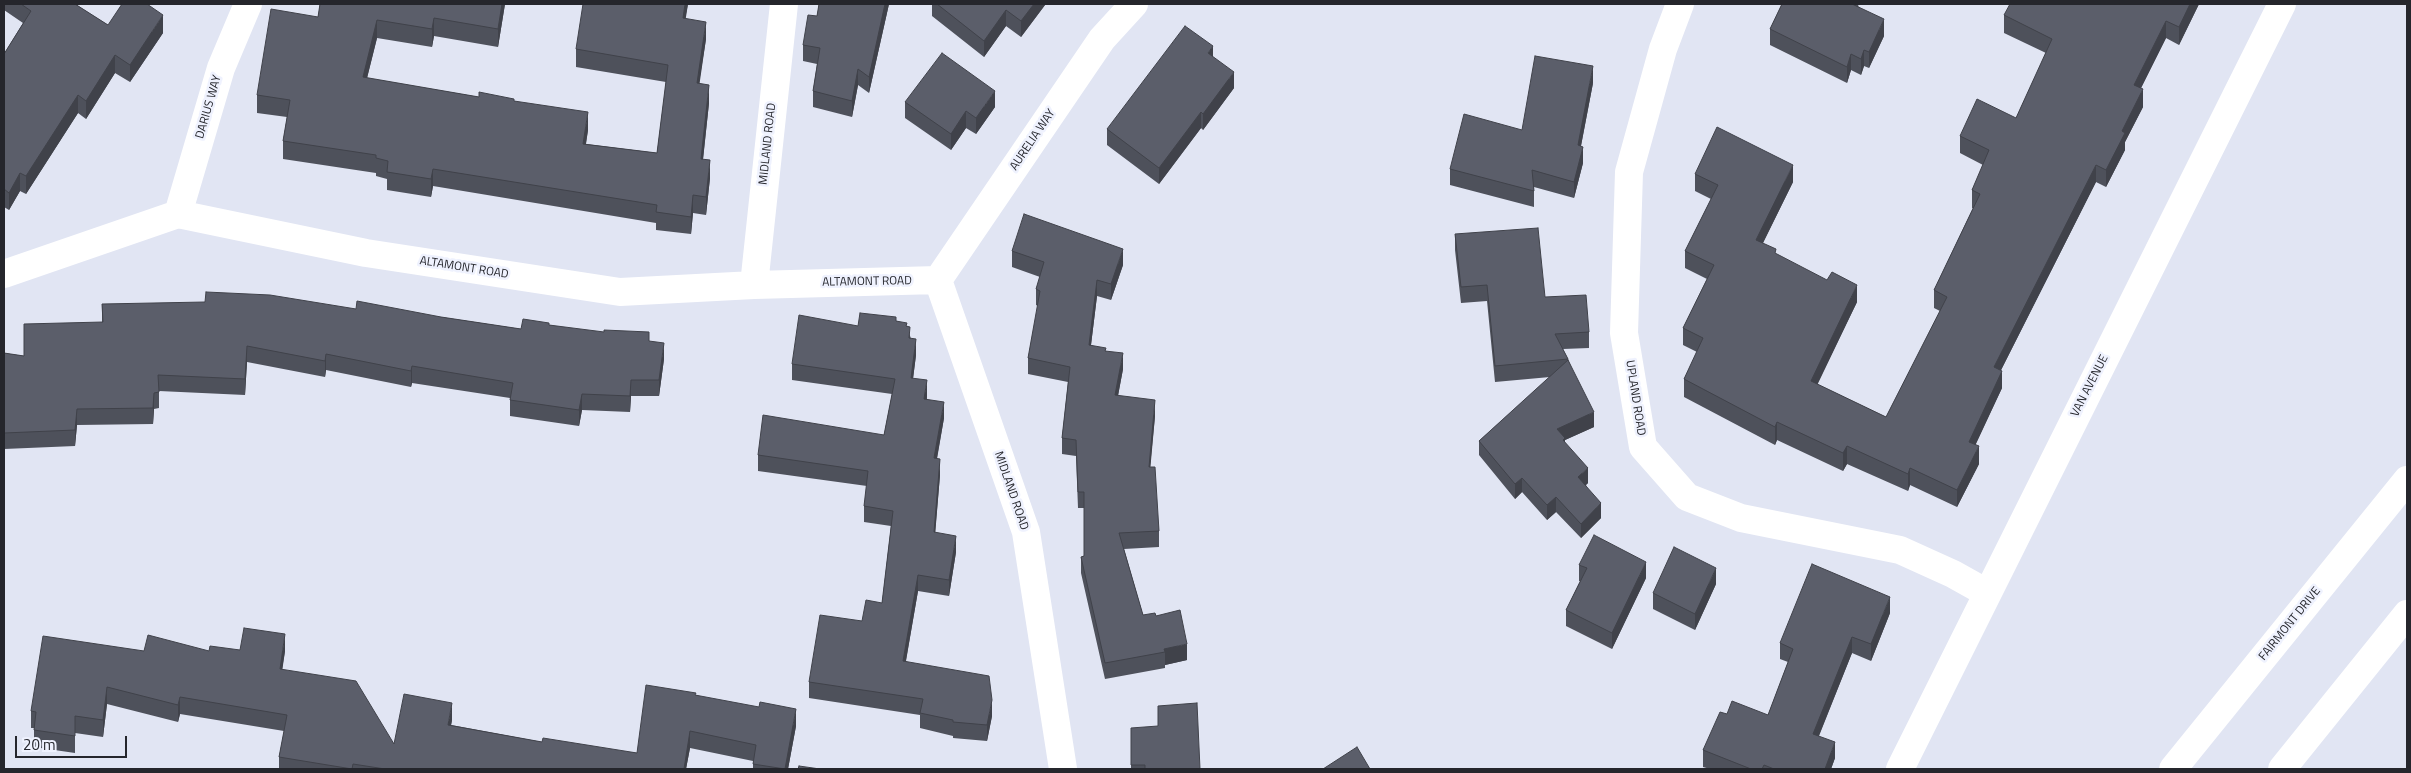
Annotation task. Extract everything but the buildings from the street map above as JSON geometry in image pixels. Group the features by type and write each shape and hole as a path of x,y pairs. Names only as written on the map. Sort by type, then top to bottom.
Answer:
{"street":[{"name":"DARIUS WAY","path":"178,214 221,68 248,4"},
{"name":"MIDLAND ROAD","path":"754,285 784,4"},
{"name":"AURELIA WAY","path":"938,280 1102,39 1134,4"},
{"name":"UPLAND ROAD","path":"1680,4 1663,50 1628,172 1624,333 1644,447 1687,497 1741,518 1900,550 1986,593"},
{"name":"VAN AVENUE","path":"1900,769 1986,593 2282,4"},
{"path":"4,274 178,214"},
{"name":"ALTAMONT ROAD","path":"178,214 366,253 620,292 754,285 938,280"},
{"name":"MIDLAND ROAD","path":"938,280 1026,532 1063,769"},
{"name":"FAIRMONT DRIVE","path":"2173,769 2407,480"},
{"path":"2282,769 2407,614"}]}
